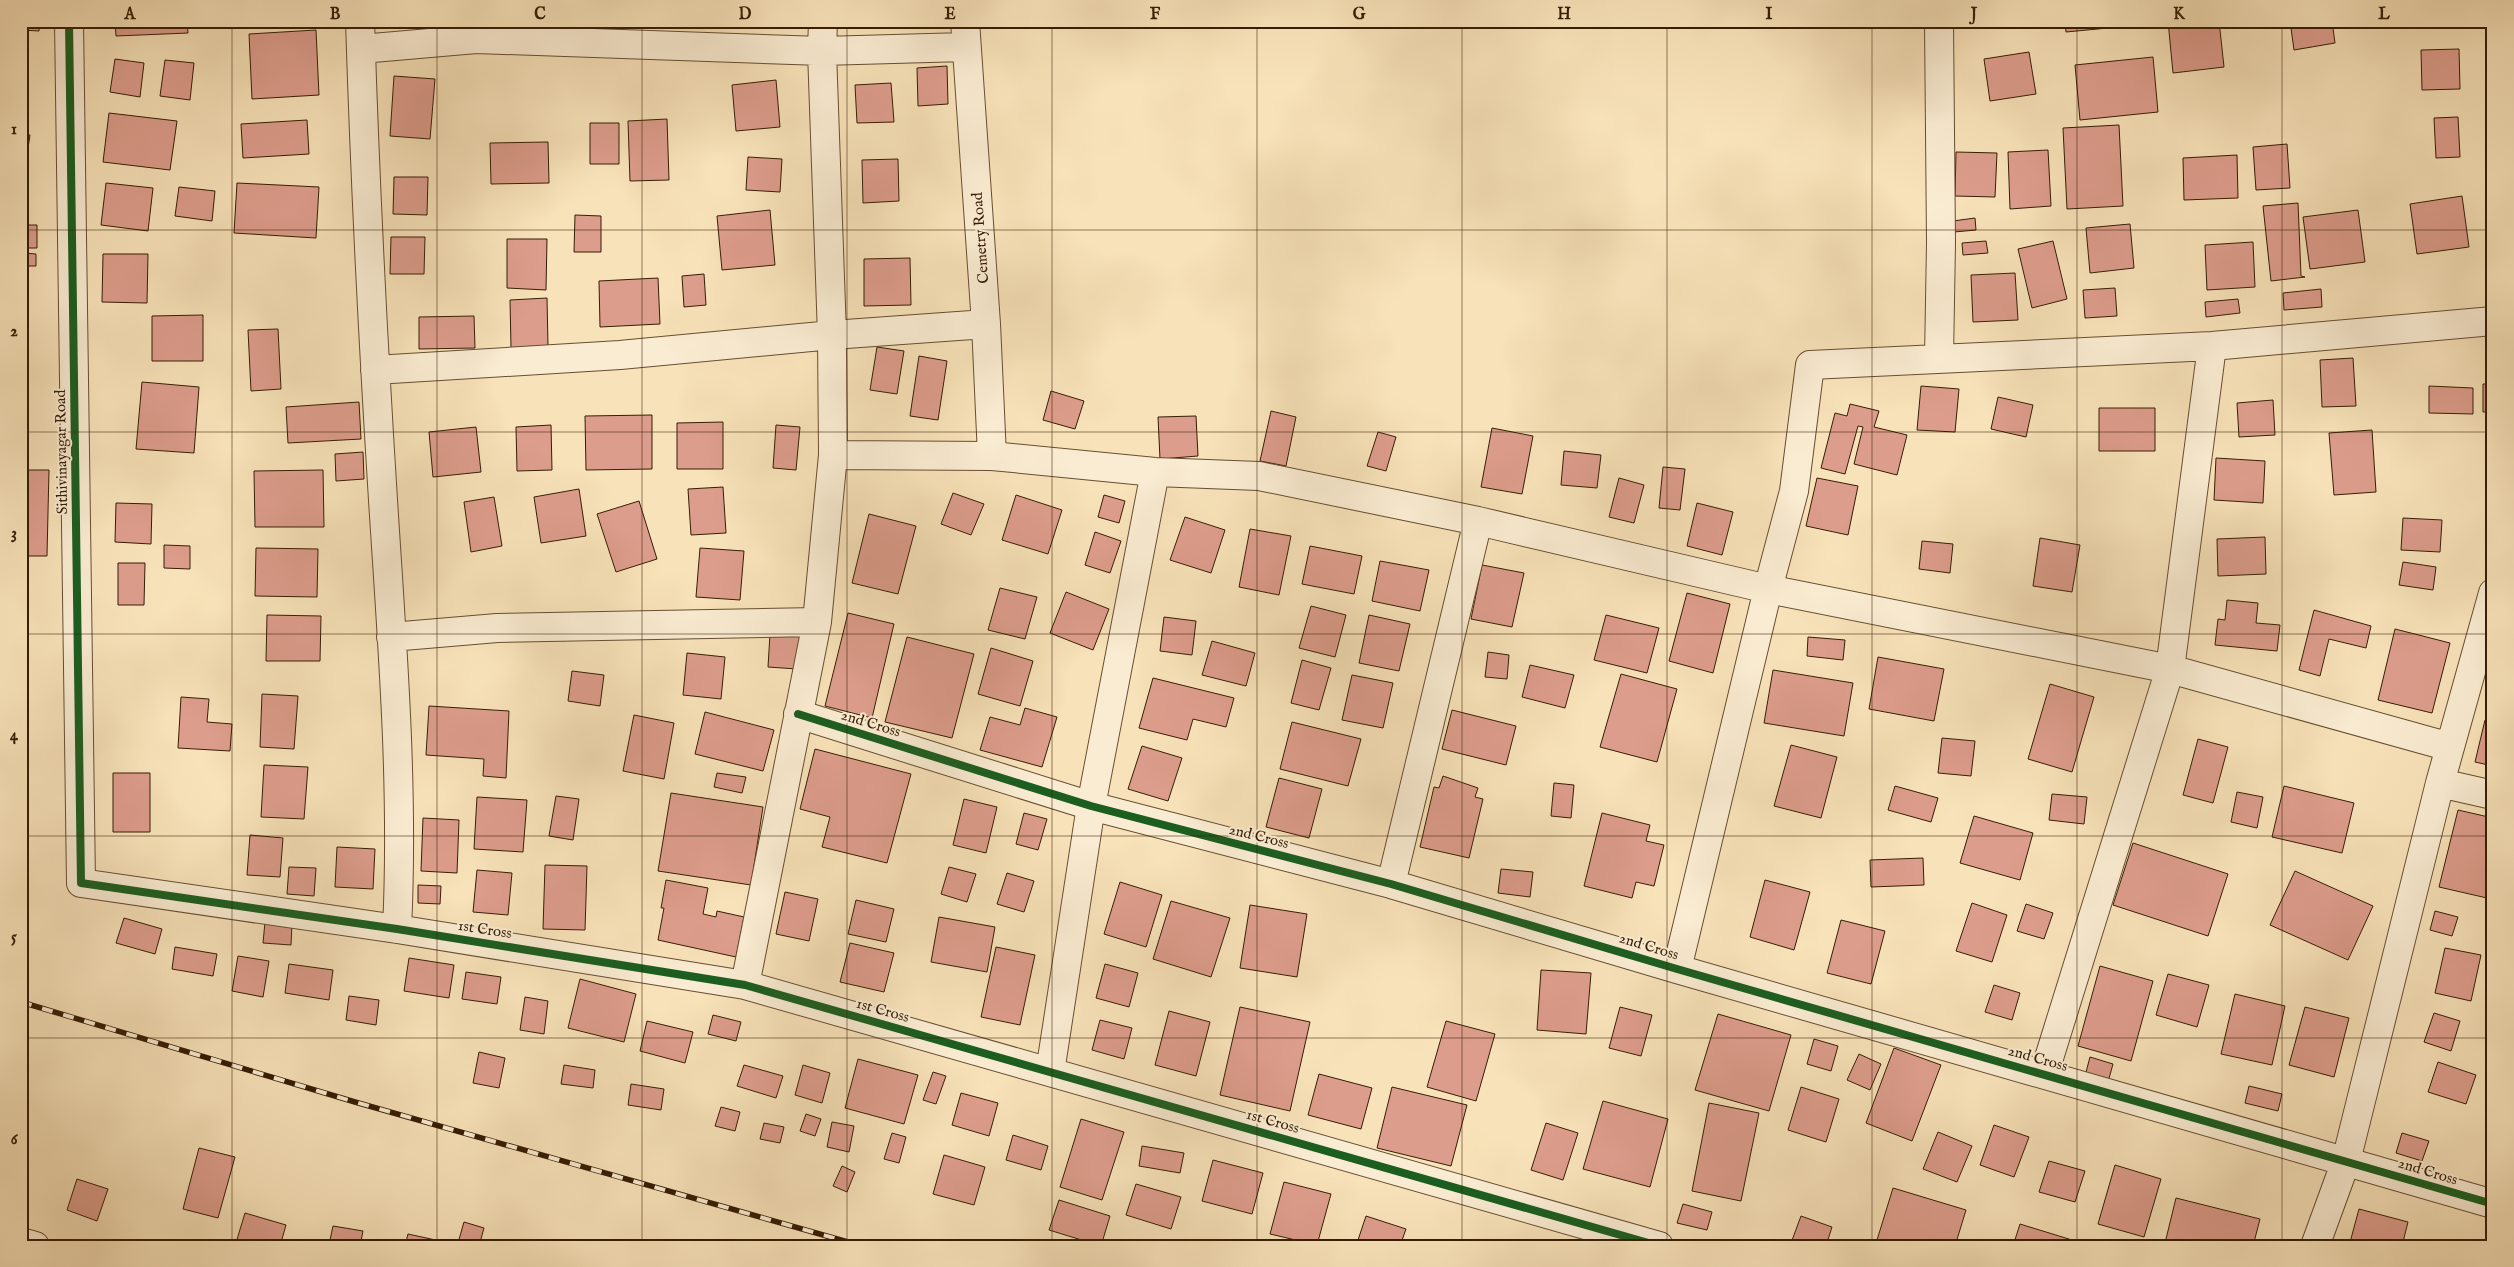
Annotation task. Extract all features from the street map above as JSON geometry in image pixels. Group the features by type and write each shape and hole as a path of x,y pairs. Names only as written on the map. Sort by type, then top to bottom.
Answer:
{"street":[{"name":"Sithivinayagar Road","path":"69,21 81,883"},
{"path":"360,21 375,370 392,637 400,866 397,929"},
{"path":"745,985 817,622 833,455 832,335 822,51 823,21"},
{"path":"1939,21 1941,243 1939,358"},
{"path":"361,49 476,39 822,51 965,34"},
{"name":"Cemetry Road","path":"965,34 986,324 992,456"},
{"path":"1677,969 1768,589 1794,491 1810,365 2212,346 2493,321"},
{"path":"375,370 620,355 832,335 986,324"},
{"path":"2044,1074 2170,669 2212,346"},
{"path":"833,455 992,456 1155,472 1259,476 1478,521 1768,589 2170,669 2450,746"},
{"path":"1050,1072 1091,806 1155,472"},
{"path":"1391,884 1478,521"},
{"path":"2315,1246 2346,1160 2440,783 2493,593"},
{"path":"392,637 497,628 817,622"},
{"name":"2nd Cross","path":"798,714 1091,806 1391,884 1677,969 2346,1160 2493,1204"},
{"path":"2440,783 2493,794"},
{"name":"1st Cross","path":"81,883 397,929 745,985 1659,1246"},
{"path":"21,1242 35,1246"}],"building":[{"path":"21,21 40,21 39,31 21,30"},
{"path":"115,21 187,21 188,33 116,36"},
{"path":"409,21 459,21 458,29 408,26"},
{"path":"733,21 773,21 773,23 733,23"},
{"path":"2065,21 2107,21 2108,28 2066,32"},
{"path":"2168,21 2219,21 2224,67 2173,73"},
{"path":"2290,21 2332,21 2335,43 2294,50"},
{"path":"2369,21 2448,21 2370,28"},
{"path":"316,30 319,95 252,99 249,34"},
{"path":"2459,49 2460,89 2422,90 2421,50"},
{"path":"2029,52 2036,94 1990,101 1984,59"},
{"path":"2153,57 2158,112 2080,120 2075,65"},
{"path":"115,59 144,63 140,97 110,92"},
{"path":"165,60 194,63 190,100 160,96"},
{"path":"947,66 948,104 918,106 917,68"},
{"path":"394,76 435,79 430,139 390,136"},
{"path":"776,80 780,127 736,131 732,85"},
{"path":"891,83 894,122 857,123 855,85"},
{"path":"109,113 177,121 170,170 103,162"},
{"path":"2458,117 2460,157 2436,158 2434,118"},
{"path":"667,119 669,180 630,181 628,121"},
{"path":"307,120 309,154 243,158 241,124"},
{"path":"590,123 619,123 619,164 590,164"},
{"path":"2119,125 2123,206 2067,209 2063,128"},
{"path":"21,134 30,135 26,161 21,161"},
{"path":"548,142 549,183 491,184 490,143"},
{"path":"2287,144 2290,188 2256,190 2253,147"},
{"path":"2048,150 2051,206 2010,209 2008,152"},
{"path":"1956,152 1997,153 1995,197 1955,196"},
{"path":"2237,155 2238,198 2184,200 2183,158"},
{"path":"748,157 782,159 780,192 746,190"},
{"path":"898,159 899,201 863,203 862,160"},
{"path":"394,177 428,177 427,215 393,214"},
{"path":"106,183 153,188 148,231 101,225"},
{"path":"237,183 319,187 316,238 234,233"},
{"path":"179,187 215,191 212,221 175,216"},
{"path":"2462,196 2469,247 2417,254 2410,204"},
{"path":"2298,203 2301,276 2305,277 2271,281 2263,206"},
{"path":"770,210 775,265 722,270 717,216"},
{"path":"2358,210 2365,262 2310,269 2303,217"},
{"path":"575,215 601,216 601,252 574,252"},
{"path":"1975,218 1976,230 1954,232 1953,221"},
{"path":"2130,224 2134,268 2090,273 2086,228"},
{"path":"23,225 37,225 37,248 24,248"},
{"path":"391,237 425,237 424,274 390,274"},
{"path":"507,239 547,239 546,290 507,288"},
{"path":"1986,241 1988,253 1963,255 1962,243"},
{"path":"2053,241 2067,299 2032,308 2018,249"},
{"path":"2253,242 2255,287 2207,290 2205,245"},
{"path":"24,253 36,254 36,266 23,266"},
{"path":"103,254 148,254 147,303 102,302"},
{"path":"910,258 911,305 864,306 864,259"},
{"path":"2015,273 2018,320 1973,322 1971,275"},
{"path":"704,274 706,305 684,307 682,276"},
{"path":"658,278 660,324 600,327 599,281"},
{"path":"2115,288 2117,316 2085,318 2083,290"},
{"path":"2321,289 2322,307 2284,310 2283,293"},
{"path":"547,298 548,346 511,348 510,300"},
{"path":"2238,299 2240,313 2206,317 2205,302"},
{"path":"203,315 203,361 152,361 152,316"},
{"path":"474,316 475,348 419,349 419,317"},
{"path":"278,329 281,389 251,391 248,330"},
{"path":"21,343 28,344 26,373 21,373"},
{"path":"877,347 904,351 897,394 870,390"},
{"path":"919,356 947,361 938,420 910,416"},
{"path":"2353,358 2356,406 2322,407 2320,360"},
{"path":"142,382 199,387 194,453 136,449"},
{"path":"2483,384 2493,384 2493,412 2483,412"},
{"path":"1921,386 1959,389 1955,432 1917,430"},
{"path":"2429,386 2473,388 2473,414 2429,413"},
{"path":"1051,391 1084,401 1075,429 1043,420"},
{"path":"1998,397 2033,405 2026,437 1991,429"},
{"path":"2273,400 2275,435 2239,437 2237,403"},
{"path":"359,402 361,439 288,443 286,407"},
{"path":"1850,404 1879,411 1874,427 1907,435 1897,475 1854,464 1863,427 1858,426 1845,474 1821,468 1835,413 1847,416"},
{"path":"2099,408 2155,408 2155,451 2099,451"},
{"path":"1271,411 1296,417 1286,466 1260,461"},
{"path":"652,415 652,469 586,470 585,416"},
{"path":"1196,416 1198,456 1160,459 1158,417"},
{"path":"723,422 723,469 677,469 677,423"},
{"path":"551,425 552,470 517,471 516,427"},
{"path":"776,425 800,427 796,470 773,468"},
{"path":"476,427 481,472 433,477 429,432"},
{"path":"1492,428 1533,436 1522,494 1481,487"},
{"path":"2372,430 2376,492 2334,495 2329,433"},
{"path":"1378,432 1396,437 1386,471 1367,466"},
{"path":"1564,451 1601,455 1597,488 1561,485"},
{"path":"363,452 364,479 336,481 335,454"},
{"path":"2216,458 2265,461 2263,503 2214,500"},
{"path":"1663,467 1685,469 1680,510 1659,508"},
{"path":"21,470 49,470 47,556 21,556"},
{"path":"323,470 324,527 255,527 254,471"},
{"path":"1619,478 1644,485 1634,523 1609,517"},
{"path":"1817,478 1858,486 1848,535 1806,526"},
{"path":"723,487 726,533 691,535 688,489"},
{"path":"579,489 586,536 541,543 534,497"},
{"path":"953,493 984,504 971,535 941,524"},
{"path":"1016,495 1062,510 1048,554 1002,540"},
{"path":"1104,495 1125,501 1119,523 1098,517"},
{"path":"494,497 502,546 471,552 464,502"},
{"path":"639,501 657,559 616,572 597,514"},
{"path":"116,503 152,504 151,544 115,542"},
{"path":"1697,503 1733,512 1722,555 1687,546"},
{"path":"869,514 916,526 898,594 852,583"},
{"path":"1185,517 1225,530 1211,573 1170,560"},
{"path":"2403,518 2442,520 2440,552 2401,550"},
{"path":"1250,529 1291,536 1279,595 1239,587"},
{"path":"1095,532 1121,541 1110,573 1085,565"},
{"path":"2265,537 2266,574 2218,576 2217,539"},
{"path":"2040,538 2080,545 2072,592 2033,586"},
{"path":"1922,541 1953,544 1950,573 1919,569"},
{"path":"164,545 190,546 190,569 164,568"},
{"path":"1310,546 1362,556 1354,594 1302,584"},
{"path":"256,548 318,549 317,597 255,596"},
{"path":"700,548 744,551 740,600 696,597"},
{"path":"1380,561 1429,570 1420,611 1372,601"},
{"path":"2403,562 2436,567 2433,590 2399,585"},
{"path":"118,563 145,563 144,605 118,605"},
{"path":"1482,565 1524,573 1512,627 1471,619"},
{"path":"1000,588 1037,597 1025,639 988,630"},
{"path":"1066,592 1109,609 1093,650 1050,633"},
{"path":"1687,593 1730,604 1713,673 1669,661"},
{"path":"2227,600 2258,603 2256,623 2280,625 2277,651 2215,645 2218,619 2225,620"},
{"path":"1311,606 1346,615 1335,657 1299,648"},
{"path":"2314,610 2371,626 2366,648 2329,639 2320,676 2299,670"},
{"path":"848,613 894,624 872,718 825,706"},
{"path":"267,615 321,616 320,661 266,661"},
{"path":"1369,615 1410,624 1399,671 1359,663"},
{"path":"1606,615 1659,628 1647,673 1594,660"},
{"path":"1164,617 1196,621 1192,655 1160,651"},
{"path":"2395,629 2450,643 2432,713 2378,700"},
{"path":"770,634 800,636 797,669 768,667"},
{"path":"907,637 974,654 952,738 885,722"},
{"path":"1808,637 1845,640 1843,660 1807,656"},
{"path":"1212,641 1255,653 1246,686 1202,675"},
{"path":"991,648 1033,661 1020,706 978,694"},
{"path":"1488,652 1509,655 1507,679 1485,677"},
{"path":"687,653 725,657 721,699 683,695"},
{"path":"1878,657 1944,669 1934,721 1869,709"},
{"path":"1302,660 1331,668 1319,710 1291,703"},
{"path":"1530,665 1574,675 1565,708 1522,697"},
{"path":"1773,670 1853,683 1844,736 1764,723"},
{"path":"572,671 604,675 600,706 568,701"},
{"path":"1621,674 1677,689 1657,762 1600,747"},
{"path":"1352,675 1393,683 1383,728 1342,720"},
{"path":"1153,678 1234,698 1226,727 1193,719 1187,740 1139,728"},
{"path":"2050,684 2094,697 2072,772 2028,759"},
{"path":"262,694 298,696 294,749 260,747"},
{"path":"181,697 209,699 207,722 232,724 230,751 178,748"},
{"path":"429,706 509,711 506,778 483,776 484,759 426,755"},
{"path":"1025,708 1057,717 1042,767 980,750 990,717 1020,725"},
{"path":"1452,710 1516,726 1506,765 1442,749"},
{"path":"705,712 774,730 763,771 695,754"},
{"path":"634,715 674,723 664,779 623,771"},
{"path":"2485,720 2493,722 2493,766 2475,762"},
{"path":"1292,722 1361,739 1348,786 1280,769"},
{"path":"1942,738 1975,741 1971,776 1938,773"},
{"path":"2198,739 2228,747 2213,803 2183,795"},
{"path":"1791,745 1837,757 1821,818 1774,806"},
{"path":"1142,746 1182,758 1168,801 1128,789"},
{"path":"815,749 911,774 887,863 822,847 830,817 800,809"},
{"path":"264,765 308,767 304,819 261,817"},
{"path":"113,773 150,773 150,832 113,832"},
{"path":"717,773 746,777 742,793 714,787"},
{"path":"1443,776 1478,788 1475,797 1483,799 1469,858 1420,847 1434,787 1439,788"},
{"path":"1279,778 1322,789 1309,838 1266,827"},
{"path":"1554,783 1574,785 1571,818 1551,816"},
{"path":"1895,786 1938,798 1931,822 1888,810"},
{"path":"2284,786 2354,803 2342,853 2272,837"},
{"path":"2237,792 2263,797 2257,828 2231,822"},
{"path":"671,793 763,807 751,885 658,871"},
{"path":"2052,794 2087,797 2084,824 2049,820"},
{"path":"556,796 579,799 573,840 549,836"},
{"path":"477,797 527,800 523,852 474,849"},
{"path":"964,799 997,807 986,853 953,845"},
{"path":"2458,810 2493,818 2493,875 2487,898 2439,887"},
{"path":"1024,813 1047,819 1038,850 1016,844"},
{"path":"1602,813 1650,825 1646,841 1664,845 1654,886 1636,882 1632,898 1584,886"},
{"path":"1974,816 2033,833 2020,880 1960,863"},
{"path":"423,818 459,820 457,873 421,871"},
{"path":"21,820 27,822 22,853 21,853"},
{"path":"250,835 283,838 280,877 247,875"},
{"path":"2133,843 2228,874 2208,936 2113,905"},
{"path":"337,847 375,849 373,889 335,887"},
{"path":"1923,858 1924,885 1871,887 1870,860"},
{"path":"545,865 587,866 585,930 543,929"},
{"path":"289,867 316,868 314,896 287,894"},
{"path":"949,867 976,874 967,902 941,894"},
{"path":"1501,869 1533,872 1530,897 1498,893"},
{"path":"477,870 512,873 508,915 473,912"},
{"path":"2295,871 2373,906 2348,960 2270,925"},
{"path":"1007,873 1034,881 1024,912 997,904"},
{"path":"666,880 708,888 703,914 716,917 717,911 744,917 736,957 658,940 664,908 661,908"},
{"path":"1765,880 1810,892 1794,950 1750,937"},
{"path":"1120,882 1162,895 1146,947 1104,934"},
{"path":"418,885 441,886 440,904 418,903"},
{"path":"785,892 818,899 809,941 776,934"},
{"path":"856,900 894,909 886,942 848,934"},
{"path":"1171,901 1230,918 1211,977 1153,959"},
{"path":"1972,903 2007,915 1992,962 1956,951"},
{"path":"2026,904 2053,913 2044,939 2017,931"},
{"path":"1250,905 1307,914 1297,977 1240,968"},
{"path":"2435,911 2458,917 2452,936 2430,930"},
{"path":"939,917 995,927 987,972 931,962"},
{"path":"124,918 162,929 155,954 116,943"},
{"path":"1841,920 1885,931 1871,984 1827,973"},
{"path":"265,922 292,924 291,945 263,943"},
{"path":"850,943 894,953 884,992 840,982"},
{"path":"175,947 217,954 213,976 172,969"},
{"path":"996,947 1035,955 1020,1025 981,1017"},
{"path":"2445,948 2481,955 2471,1001 2435,993"},
{"path":"238,956 269,961 263,997 232,991"},
{"path":"409,958 454,965 449,998 404,991"},
{"path":"289,964 333,970 329,1000 285,993"},
{"path":"1105,964 1138,973 1129,1007 1096,998"},
{"path":"2100,966 2153,981 2131,1061 2078,1046"},
{"path":"1541,970 1591,973 1586,1034 1537,1030"},
{"path":"466,972 501,977 497,1004 462,999"},
{"path":"2168,974 2209,985 2197,1027 2156,1015"},
{"path":"580,979 636,994 624,1042 568,1028"},
{"path":"1994,985 2020,993 2012,1020 1985,1012"},
{"path":"2235,994 2285,1006 2272,1065 2221,1054"},
{"path":"349,996 379,1000 376,1025 346,1020"},
{"path":"525,997 548,1001 544,1034 520,1030"},
{"path":"1240,1007 1310,1022 1290,1111 1220,1095"},
{"path":"1620,1007 1652,1015 1641,1056 1609,1048"},
{"path":"2305,1007 2349,1018 2334,1077 2289,1065"},
{"path":"1169,1011 1210,1022 1196,1076 1155,1065"},
{"path":"2434,1013 2460,1021 2451,1051 2424,1042"},
{"path":"1718,1014 1791,1035 1769,1111 1695,1090"},
{"path":"713,1015 741,1022 736,1041 708,1034"},
{"path":"1100,1020 1132,1028 1124,1059 1092,1050"},
{"path":"647,1021 693,1032 685,1063 640,1051"},
{"path":"1446,1021 1495,1034 1476,1101 1427,1087"},
{"path":"1814,1039 1838,1046 1831,1071 1807,1064"},
{"path":"1894,1048 1941,1065 1912,1141 1866,1123"},
{"path":"479,1052 505,1058 499,1088 473,1083"},
{"path":"1859,1054 1881,1064 1870,1090 1847,1080"},
{"path":"2090,1057 2113,1064 2108,1082 2085,1076"},
{"path":"858,1059 918,1075 904,1124 845,1108"},
{"path":"2438,1062 2476,1075 2466,1104 2428,1092"},
{"path":"564,1065 595,1070 593,1088 561,1084"},
{"path":"744,1065 783,1076 776,1098 737,1086"},
{"path":"803,1065 830,1073 822,1103 795,1095"},
{"path":"933,1072 946,1076 936,1104 923,1100"},
{"path":"1319,1074 1372,1088 1361,1129 1308,1115"},
{"path":"631,1084 664,1089 661,1110 628,1105"},
{"path":"2249,1086 2282,1094 2278,1111 2245,1103"},
{"path":"1392,1087 1467,1105 1451,1166 1377,1148"},
{"path":"1801,1087 1839,1099 1826,1142 1788,1130"},
{"path":"961,1093 998,1103 989,1136 952,1125"},
{"path":"1603,1101 1668,1119 1650,1187 1583,1169"},
{"path":"1709,1103 1759,1113 1741,1201 1692,1191"},
{"path":"721,1107 740,1112 735,1131 715,1126"},
{"path":"806,1114 821,1119 815,1136 800,1131"},
{"path":"1081,1119 1124,1132 1102,1200 1060,1187"},
{"path":"832,1122 854,1126 849,1152 827,1147"},
{"path":"764,1123 784,1127 780,1143 760,1139"},
{"path":"1546,1123 1578,1133 1563,1180 1531,1170"},
{"path":"1994,1125 2029,1137 2014,1177 1980,1165"},
{"path":"1938,1132 1972,1146 1957,1182 1923,1169"},
{"path":"892,1133 906,1137 899,1163 884,1159"},
{"path":"2402,1133 2429,1141 2422,1161 2396,1153"},
{"path":"1013,1135 1048,1146 1041,1170 1006,1160"},
{"path":"1142,1146 1184,1153 1180,1173 1139,1166"},
{"path":"199,1148 235,1157 218,1218 183,1209"},
{"path":"944,1155 985,1167 974,1205 933,1194"},
{"path":"1213,1160 1263,1173 1252,1214 1202,1201"},
{"path":"2049,1161 2085,1171 2075,1202 2039,1192"},
{"path":"2115,1165 2161,1179 2144,1237 2098,1224"},
{"path":"842,1166 855,1172 847,1192 833,1186"},
{"path":"77,1179 108,1189 97,1221 67,1210"},
{"path":"1284,1182 1331,1194 1317,1245 1270,1234"},
{"path":"1136,1184 1181,1197 1171,1229 1126,1215"},
{"path":"1893,1188 1966,1210 1955,1246 1895,1246 1877,1240"},
{"path":"2176,1198 2260,1219 2253,1246 2178,1246 2165,1243"},
{"path":"1059,1200 1110,1216 1101,1246 1049,1230"},
{"path":"1683,1204 1712,1212 1707,1230 1677,1223"},
{"path":"2359,1209 2408,1222 2402,1246 2349,1246"},
{"path":"245,1213 286,1225 280,1246 235,1246"},
{"path":"1366,1216 1406,1229 1400,1246 1356,1246"},
{"path":"1801,1216 1832,1227 1826,1246 1800,1246 1791,1243"},
{"path":"464,1222 484,1228 479,1246 458,1243"},
{"path":"2020,1224 2085,1244 2085,1246 2013,1246"},
{"path":"333,1226 363,1231 360,1246 330,1240"},
{"path":"408,1234 454,1244 405,1246"}],"railway":[{"path":"21,1002 355,1102 862,1246"}],"cycle path":[{"path":"69,21 81,883 397,929 745,985 1659,1246"},
{"path":"798,714 1091,806 1391,884 1677,969 2493,1204"}]}
